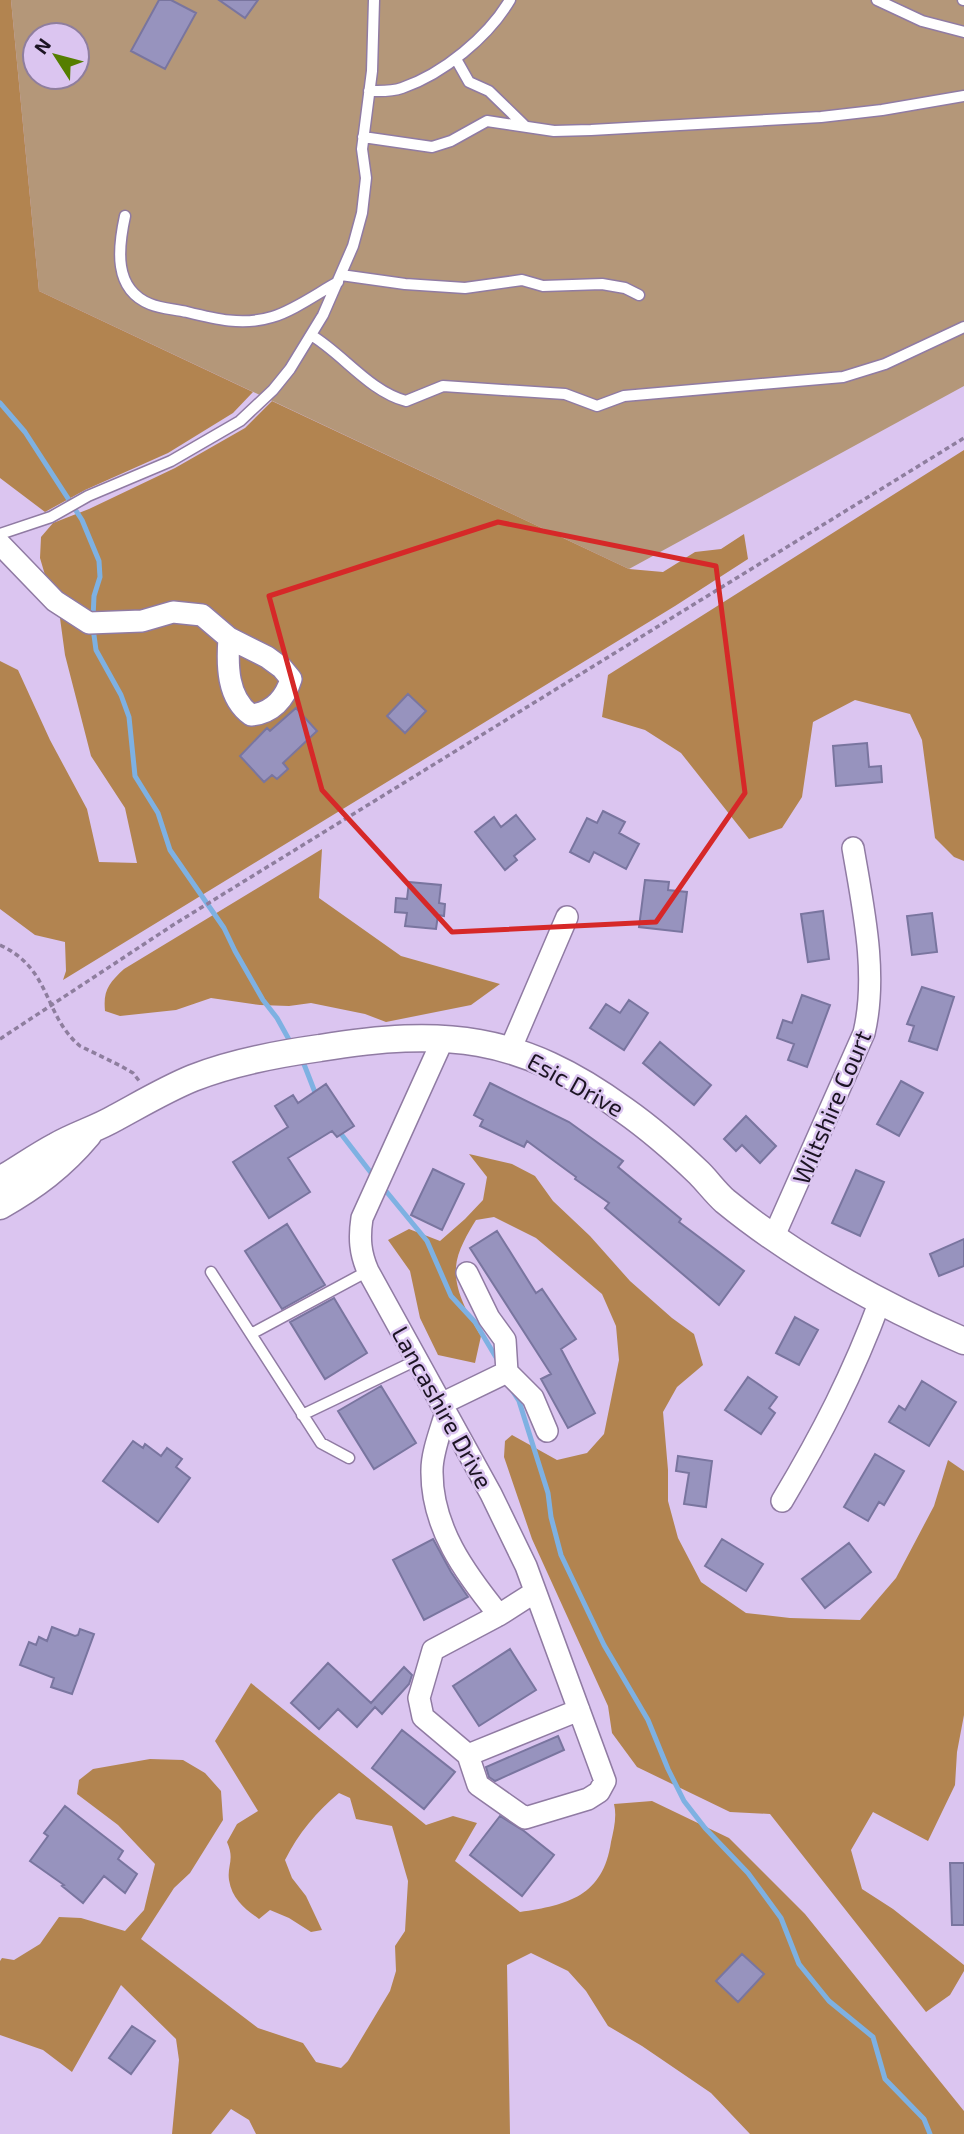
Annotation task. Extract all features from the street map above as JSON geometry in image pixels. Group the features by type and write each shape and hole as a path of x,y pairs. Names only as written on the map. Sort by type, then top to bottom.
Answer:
{"street":[{"path":"0,544 55,601 89,623 142,621 173,612 202,615 229,638"},
{"name":"Wiltshire Court","path":"774,1236 864,1033 870,1008 871,979 853,848"},
{"path":"509,1049 568,917"},
{"name":"Esic Drive","path":"0,1180 56,1146 194,1078 251,1060 365,1040 444,1037 475,1041 532,1057 582,1083 623,1109 667,1143 724,1199 774,1236 880,1301 964,1341"},
{"name":"Lancashire Drive","path":"444,1037 362,1218 359,1237 362,1256 491,1494 526,1566 605,1781 599,1791 588,1799 525,1818 478,1786 468,1755"},
{"name":"Esic Drive","path":"0,1206 26,1191 67,1160 92,1130"},
{"path":"467,1273 489,1318 505,1340 507,1372 533,1398 547,1431"},
{"path":"782,1501 838,1403 861,1353 880,1301"},
{"path":"499,1615 471,1581 450,1547 436,1499 432,1468 444,1408 507,1372"},
{"path":"535,1591 499,1615 433,1650 419,1698 423,1717 468,1755 579,1710"}],"lane":[{"path":"0,534 51,517 88,496 171,461 240,421 281,380 311,335 340,279 362,213 366,178 362,149 369,91 374,0"},
{"path":"369,91 401,89 456,59 482,35 510,0"},
{"path":"877,0 922,21 964,32"},
{"path":"456,59 470,82 489,90 524,125"},
{"path":"363,137 432,147 451,141 486,121 570,131 821,117 964,96"},
{"path":"125,216 120,237 119,263 124,281 133,293 152,305 215,321 274,317 340,279 465,288 522,280 543,286 602,284 625,288 639,295"},
{"path":"311,335 325,343 382,391 405,401 443,386 565,394 597,406 624,396 843,377 885,364 964,327"},
{"path":"251,1334 368,1271"},
{"path":"212,1272 321,1443 349,1458"},
{"path":"302,1415 417,1360"}],"path":[{"path":"0,1039 173,925 964,438"},
{"path":"0,945 12,951 32,968 48,996 50,1006 73,1040 134,1073 148,1100"}],"highlighted area":[{"path":"498,522 716,566 745,793 656,922 452,932 322,790 269,596"}],"shaded area":[{"path":"0,0 11,0 39,291 253,392 233,413 168,453 85,490 45,512 0,478"},
{"path":"11,0 964,0 964,386 629,569 39,291"},
{"path":"272,401 629,569 663,572 695,552 721,549 744,534 748,559 63,980 66,971 65,942 35,935 0,909 0,661 18,670 50,740 87,809 99,862 137,863 125,808 91,756 65,655 57,596 45,575 40,558 41,537 53,523 175,468 245,428"},
{"path":"964,450 964,861 954,857 935,838 922,740 910,714 855,700 813,722 802,797 782,828 749,839 681,753 645,730 602,717 608,675"},
{"path":"322,849 319,898 401,956 500,984 471,1005 386,1022 365,1014 311,1003 289,1006 260,1005 211,998 176,1010 120,1016 105,1011 108,987 124,969"},
{"path":"469,1154 512,1164 535,1176 553,1201 590,1236 630,1281 694,1334 703,1365 677,1387 663,1412 668,1501 678,1538 701,1582 746,1613 790,1618 860,1620 896,1578 934,1506 948,1460 964,1471 964,1715 957,1752 955,1785 928,1841 873,1812 851,1850 862,1889 893,1909 964,1965 964,1971 950,1995 926,2012 770,1814 730,1812 637,1767 612,1733 608,1706 532,1539 504,1457 505,1441 512,1435 557,1460 587,1453 604,1434 619,1360 616,1326 602,1294 536,1238 494,1217 476,1220 466,1236 456,1267 460,1294 481,1336 475,1363 438,1355 420,1318 410,1271 388,1240 409,1229 440,1241 483,1200 487,1177"},
{"path":"251,1683 426,1825 453,1816 477,1823 455,1861 520,1912 568,1901 591,1886 607,1860 615,1823 614,1804 652,1801 729,1838 805,1914 964,2111 964,2134 750,2134 711,2093 608,2026 586,1991 568,1971 531,1953 507,1965 510,2134 256,2134 249,2120 231,2109 211,2134 172,2134 179,2060 176,2039 121,1985 72,2072 43,2050 0,2035 2,1958 14,1960 40,1944 59,1917 81,1918 125,1931 144,1910 155,1864 118,1825 77,1794 79,1780 93,1769 150,1759 183,1760 205,1773 221,1791 223,1820 190,1873 174,1888 141,1939 258,2028 303,2043 316,2062 341,2068 348,2061 390,1991 396,1971 395,1946 405,1931 408,1881 392,1826 356,1819 350,1798 339,1793 309,1824 285,1860 292,1878 306,1896 322,1930 311,1932 270,1910 259,1919 240,1903 229,1880 231,1858 227,1842 237,1824 258,1811 215,1741"}],"building":[{"path":"159,0 171,0 196,13 165,69 131,51"},
{"path":"219,0 258,0 245,18"},
{"path":"408,694 426,711 405,733 387,716"},
{"path":"296,708 317,731 283,763 288,769 277,779 272,775 264,782 240,756 267,728 270,731"},
{"path":"867,743 869,767 881,766 882,782 836,786 833,746"},
{"path":"603,811 625,822 619,833 639,844 626,869 594,852 589,862 570,852 587,818 597,823"},
{"path":"516,815 535,839 514,856 517,860 505,870 475,832 494,817 501,827"},
{"path":"645,880 669,882 668,890 687,892 682,932 639,927"},
{"path":"409,882 441,885 439,903 445,904 444,916 438,915 436,929 405,926 407,913 395,912 396,898 407,899"},
{"path":"823,911 829,959 808,962 801,914"},
{"path":"932,913 937,952 912,955 907,916"},
{"path":"922,987 954,997 937,1050 909,1041 914,1026 907,1024"},
{"path":"802,995 830,1005 807,1067 788,1060 794,1044 777,1038 783,1020 792,1023"},
{"path":"629,1000 648,1013 624,1050 590,1028 606,1004 620,1013"},
{"path":"660,1042 711,1085 694,1105 643,1063"},
{"path":"901,1081 923,1093 899,1136 877,1124"},
{"path":"490,1083 569,1122 623,1161 618,1167 681,1219 679,1222 744,1271 719,1305 605,1208 609,1203 575,1179 576,1177 527,1141 524,1147 480,1126 483,1120 474,1115"},
{"path":"326,1084 354,1126 337,1137 332,1131 288,1158 310,1192 269,1218 233,1162 288,1127 275,1106 293,1095 298,1103"},
{"path":"746,1116 776,1146 760,1163 742,1145 736,1151 724,1139"},
{"path":"433,1169 464,1184 442,1230 411,1215"},
{"path":"856,1170 884,1182 860,1236 832,1223"},
{"path":"287,1224 325,1285 282,1309 245,1251"},
{"path":"497,1231 536,1293 542,1289 576,1339 561,1349 595,1413 568,1428 541,1379 551,1374 470,1248"},
{"path":"964,1239 964,1266 939,1276 930,1254"},
{"path":"334,1298 367,1353 325,1379 290,1322"},
{"path":"795,1317 818,1330 799,1365 776,1353"},
{"path":"748,1377 777,1397 769,1408 775,1413 761,1434 725,1410"},
{"path":"922,1381 956,1402 929,1446 889,1422 899,1406 905,1410"},
{"path":"381,1386 416,1443 374,1469 338,1411"},
{"path":"133,1441 143,1448 145,1444 161,1456 167,1448 182,1459 176,1467 190,1478 158,1522 103,1481"},
{"path":"875,1454 904,1471 884,1505 879,1502 868,1521 844,1507"},
{"path":"678,1456 712,1461 706,1507 684,1504 689,1473 676,1471"},
{"path":"433,1539 468,1597 424,1620 393,1560"},
{"path":"722,1539 763,1564 746,1591 705,1566"},
{"path":"849,1543 871,1572 825,1608 802,1579"},
{"path":"52,1627 75,1636 80,1629 94,1634 72,1694 51,1687 54,1678 20,1665 29,1642 36,1645 39,1637 47,1641"},
{"path":"510,1649 536,1690 479,1726 453,1686"},
{"path":"328,1663 371,1703 404,1667 412,1675 409,1684 382,1714 375,1707 357,1727 338,1709 319,1729 291,1703"},
{"path":"402,1730 455,1772 424,1809 372,1768"},
{"path":"558,1736 564,1750 495,1781 489,1777 486,1767"},
{"path":"65,1806 123,1851 118,1859 137,1874 125,1893 104,1876 83,1903 62,1886 64,1885 30,1861 48,1836 44,1833"},
{"path":"500,1816 554,1855 522,1896 470,1855"},
{"path":"950,1863 964,1863 964,1925 952,1925"},
{"path":"742,1954 764,1974 738,2002 716,1981"},
{"path":"132,2026 155,2041 131,2074 109,2058"}],"waterway":[{"path":"0,403 25,432 82,520 99,561 100,577 94,596 93,618"},
{"path":"93,628 96,650 121,695 129,717 135,776 158,813 170,850 224,928 263,1000 292,1045"},
{"path":"302,1059 316,1095"},
{"path":"338,1130 375,1178"},
{"path":"381,1185 427,1241 451,1296 475,1322 497,1359"},
{"path":"512,1390 519,1401 548,1493 561,1555 604,1645 648,1720 684,1801 705,1828 748,1873 781,1918 799,1964 829,2001 873,2037 885,2079 924,2119 930,2134"}]}
